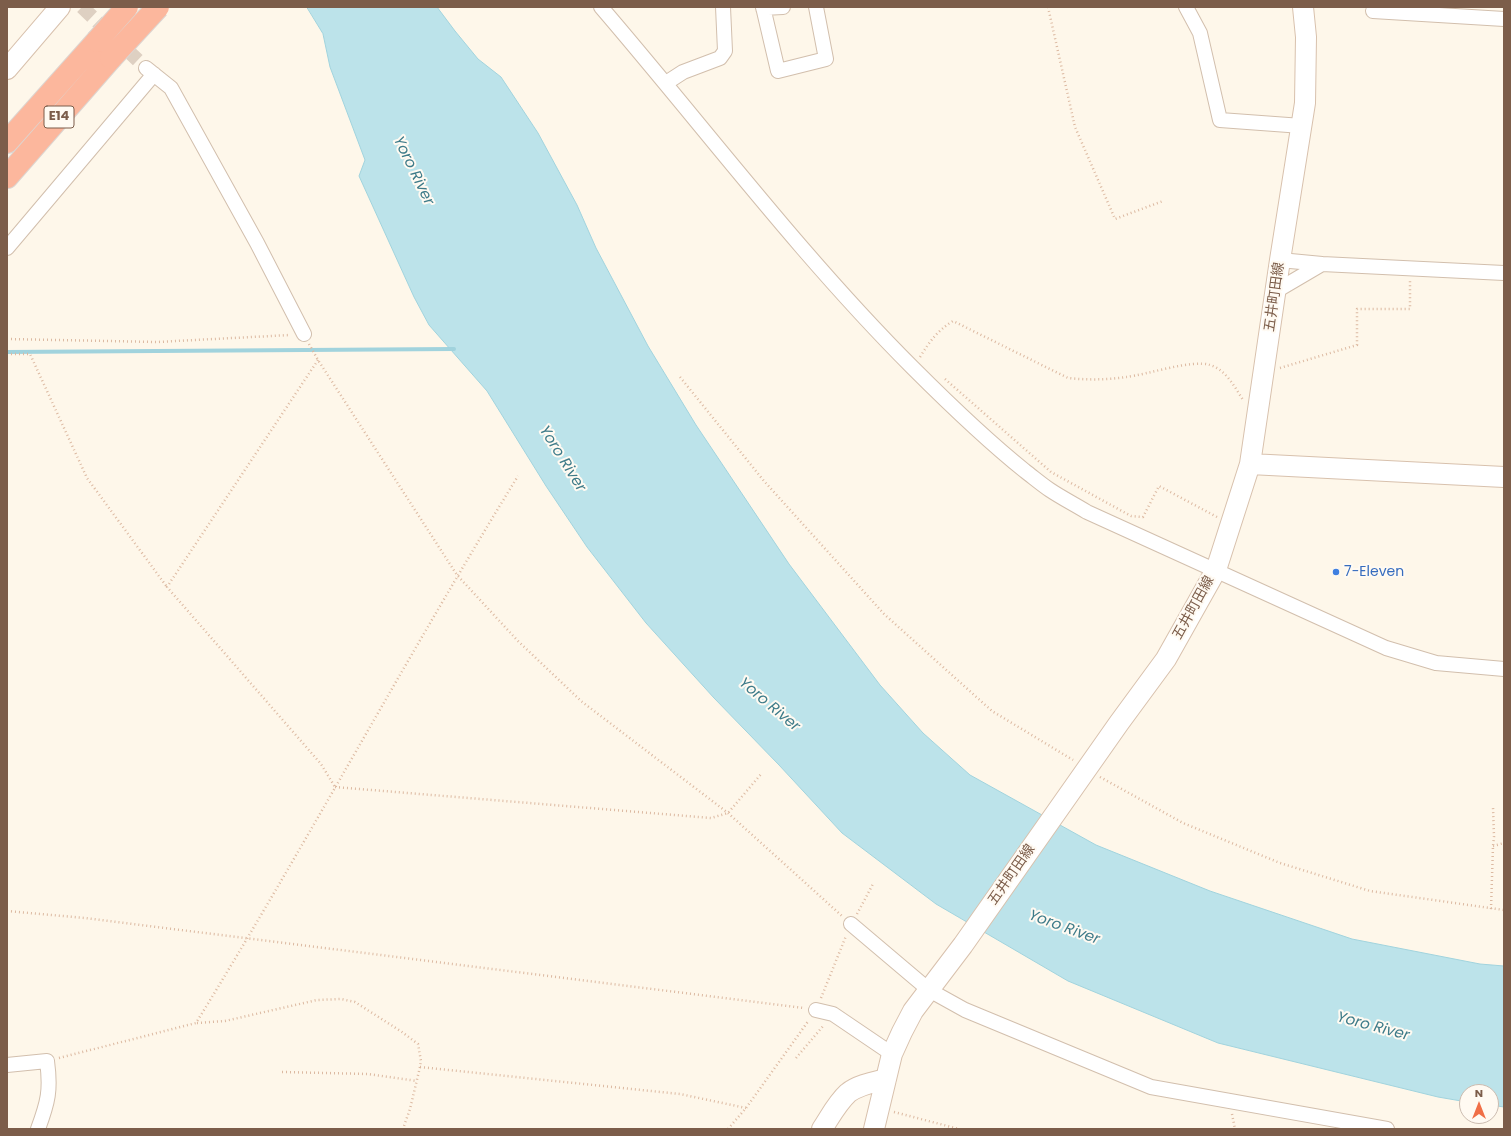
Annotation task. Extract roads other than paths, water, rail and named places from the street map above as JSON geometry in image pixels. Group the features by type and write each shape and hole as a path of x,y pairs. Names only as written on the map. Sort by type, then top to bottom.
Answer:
{"highway":[{"name":"E14","path":"7,142 127,7"},
{"name":"E14","path":"7,177 111,58 158,7"}],"main road":[{"path":"7,69 60,7"},
{"name":"五井町田線","path":"874,1129 892,1054 913,1011 963,945 1082,763 1166,658 1216,570 1250,464 1305,103 1306,78 1304,7"},
{"path":"1250,464 1504,477"},
{"path":"822,1129 848,1092 861,1086 886,1079"}],"street":[{"path":"601,7 666,83 750,188 835,286 904,359 974,428 1049,489 1087,512 1386,648 1436,663 1504,669"},
{"path":"666,83 683,72 720,58 725,51 723,7"},
{"path":"783,7 763,8 778,71 826,59 816,7"},
{"path":"1186,7 1200,33 1220,120 1302,126"},
{"path":"1374,11 1486,12 1504,19"},
{"path":"7,248 150,71 171,88 257,243 304,334"},
{"path":"1280,260 1322,264 1504,273"},
{"path":"1276,291 1322,264"},
{"path":"851,924 929,990 965,1010 1151,1087 1387,1129"},
{"path":"816,1010 833,1014 892,1054"},
{"path":"7,1065 47,1061 50,1081 47,1104 38,1129"}],"water":[{"name":"Yoro River","path":"307,7 437,7 478,59 501,77 538,133 577,205 596,248 648,346 696,425 789,564 880,685 923,733 970,775 1096,845 1210,891 1352,939 1480,964 1504,966 1504,1107 1499,1106 1499,1084 1459,1084 1459,1101 1438,1097 1218,1043 1068,981 936,904 842,833 714,698 646,623 587,547 546,486 487,391 429,325 414,297 359,176 365,160 330,67 323,34"}],"waterway":[{"path":"7,352 454,349"}],"tunnel":[{"path":"82,7 146,68"}],"place":[{"name":"7-Eleven","path":"1336,572"}]}
